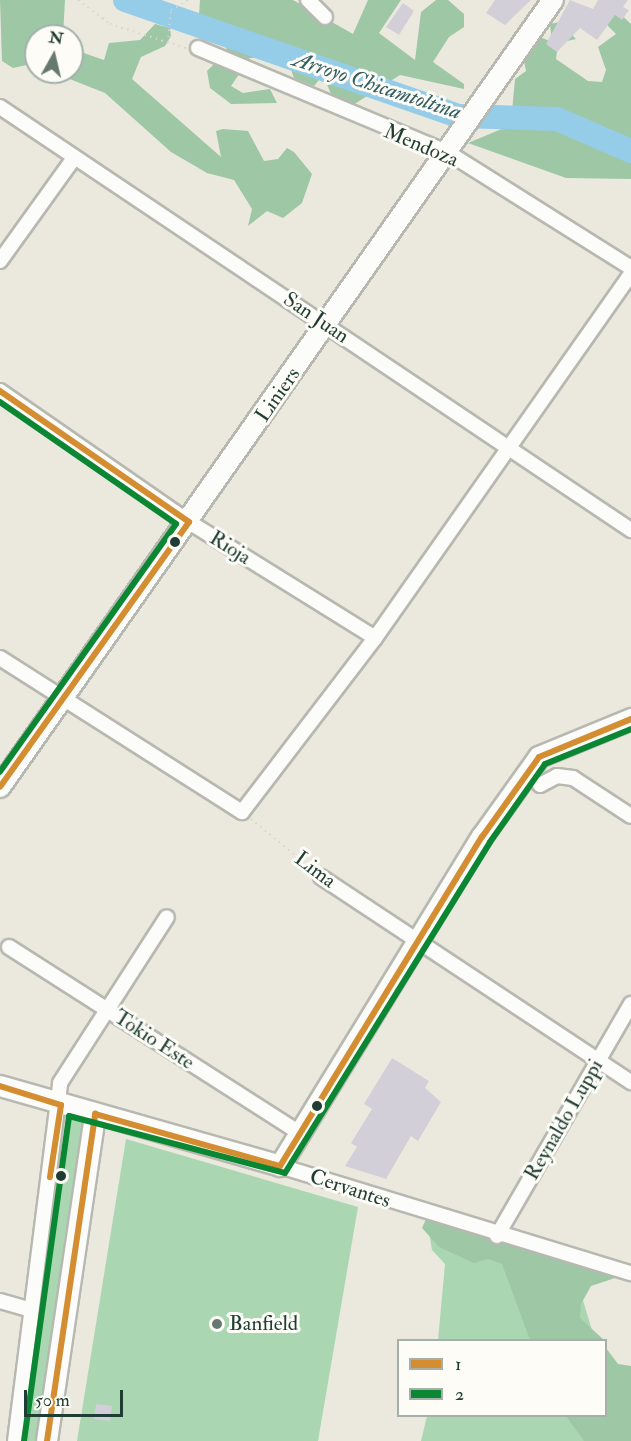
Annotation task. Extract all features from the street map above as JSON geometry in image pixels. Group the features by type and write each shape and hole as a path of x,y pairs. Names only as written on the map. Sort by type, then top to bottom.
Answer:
{"street":[{"path":"308,0 325,17"},
{"name":"Liniers","path":"0,787 65,700 553,0"},
{"name":"Mendoza","path":"198,48 452,145 631,268"},
{"name":"San Juan","path":"0,107 631,530"},
{"path":"0,261 74,158"},
{"path":"0,658 242,812 375,638 505,446 631,274"},
{"name":"Rioja","path":"0,391 189,522 375,638"},
{"path":"280,1166 298,1132 421,940 482,837 539,757 631,719"},
{"path":"540,785 557,776 573,778 631,816"},
{"name":"Lima","path":"321,877 421,940 631,1082"},
{"path":"15,1441 64,1073 166,917"},
{"name":"Tokio Este","path":"9,947 298,1132"},
{"name":"Reynaldo Luppi","path":"497,1236 631,1004"},
{"name":"Cervantes","path":"0,1086 280,1166 497,1236 631,1273"},
{"path":"47,1441 95,1114"},
{"path":"0,1301 31,1310"}],"path":[{"path":"168,44 171,10 188,0"},
{"path":"78,1 110,24 168,44 198,48"},
{"name":"Lima","path":"242,812 321,877"}],"green space":[{"path":"0,0 65,0 64,24 24,24 24,66 13,68 2,61"},
{"path":"200,0 293,0 353,34 368,0 401,0 379,33 415,60 421,12 436,0 448,0 464,14 464,27 449,37 433,62 464,84 464,89 400,75 353,105 333,99 323,75 314,86 294,78 288,61 272,56 250,58 231,86 243,93 270,89 277,103 231,104 210,88 207,71 226,52 227,42 198,29"},
{"path":"613,7 631,24 631,179 566,178 468,143 504,128 512,112 515,79 526,71 524,61 540,37 552,42 550,24 560,22 576,39 558,43 556,59 588,81 602,82 606,70 598,47 616,34 596,14"},
{"path":"155,24 170,28 171,36 165,46 141,57 132,79 221,157 216,131 223,129 248,131 264,161 278,159 287,148 294,152 312,174 302,203 283,218 267,211 248,226 252,209 234,180 207,173 171,152 105,93 82,84 84,53 104,60 109,43 140,40"},
{"path":"71,1116 84,1118 84,1123 40,1441 25,1441"},
{"name":"Banfield","path":"126,1139 358,1207 318,1441 77,1441"},
{"path":"427,1217 624,1275 591,1286 581,1304 580,1318 603,1339 530,1339 502,1264 488,1259 474,1263 439,1247 422,1228"},
{"path":"427,1221 582,1297 595,1339 438,1339 445,1264 432,1250"},
{"path":"607,1349 618,1364 631,1366 631,1441 584,1441 567,1417 607,1417"},
{"path":"427,1417 607,1417 631,1441 421,1441"}],"building":[{"path":"495,0 531,0 505,25 486,13"},
{"path":"570,0 593,9 598,0 628,0 623,7 629,10 622,20 615,15 597,40 580,28 557,52 546,44"},
{"path":"403,3 414,11 399,35 386,27"},
{"path":"392,1058 429,1081 425,1088 441,1102 418,1141 411,1136 386,1179 345,1166 357,1147 351,1143 372,1109 364,1104"},
{"path":"96,1404 112,1406 110,1421 94,1419"}],"waterway":[{"name":"Arroyo Chicamtoltina","path":"125,0 459,116 557,119 631,151"}],"transit line":[{"name":"1","path":"0,391 189,522 0,787"},
{"name":"2","path":"0,402 176,524 0,772"},
{"name":"1","path":"47,1441 95,1114 280,1166 482,837 539,757 631,719"},
{"name":"2","path":"24,1441 69,1116 285,1173 490,842 545,764 631,729"},
{"name":"1","path":"0,1086 61,1105 50,1177"}],"place":[{"name":"Banfield","path":"217,1324"}]}
